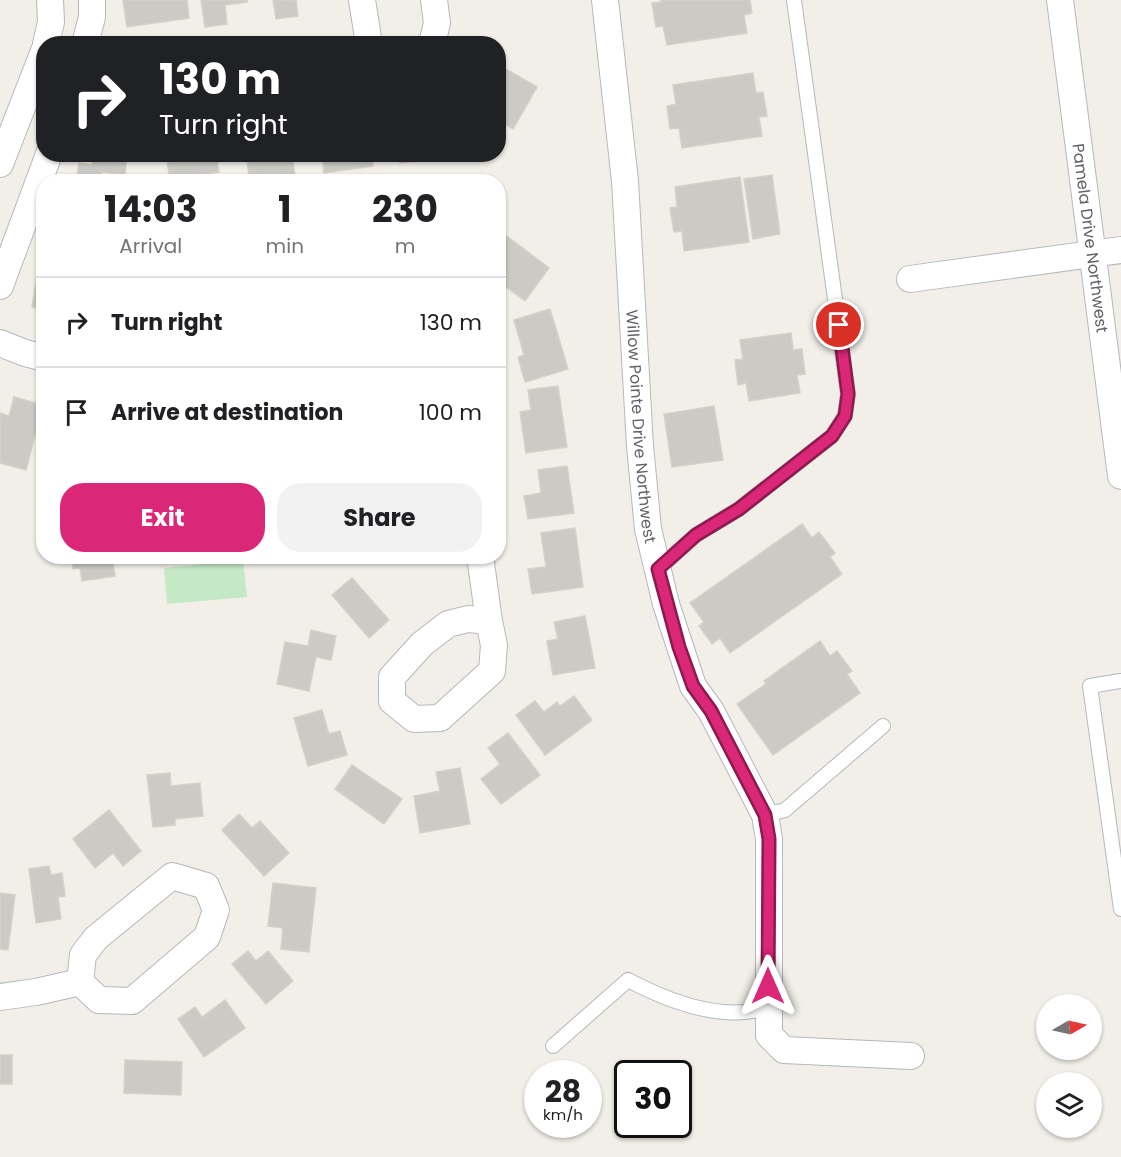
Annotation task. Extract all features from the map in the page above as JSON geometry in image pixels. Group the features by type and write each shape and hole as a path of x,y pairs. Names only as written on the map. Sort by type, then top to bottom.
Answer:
{"street":[{"path":"48,36 51,22 50,0"},
{"path":"87,36 92,17 92,0"},
{"path":"362,0 368,36"},
{"path":"434,0 437,23 434,36"},
{"name":"Willow Pointe Drive Northwest","path":"605,0 625,181 641,458 648,529 679,647 693,686 711,711 765,815 769,839 769,1035 784,1050 911,1056"},
{"name":"Pamela Drive Northwest","path":"1060,0 1121,476"},
{"path":"0,164 36,72"},
{"path":"0,286 36,191"},
{"path":"910,279 1121,250"},
{"path":"0,343 36,356"},
{"path":"481,564 489,621"},
{"path":"172,876 206,886 216,910 207,937 132,1001 99,1000 80,982 83,954 96,938 172,876"},
{"path":"0,997 80,982"}],"lane":[{"path":"658,569 696,535 739,509 832,436 845,416 848,394 794,0"},
{"path":"1121,681 1090,686 1121,909"},
{"path":"765,815 786,810 883,726"},
{"path":"553,1046 628,980 687,1005 716,1011 753,1013 768,1007"}],"green space":[{"path":"204,564 243,564 247,597 167,604 164,568"}],"building":[{"path":"123,0 187,0 189,18 127,27"},
{"path":"201,0 247,0 247,2 225,5 227,24 205,27"},
{"path":"273,0 296,0 298,16 276,19"},
{"path":"661,0 750,0 752,13 744,15 747,33 667,45 663,26 656,27 652,3 661,2"},
{"path":"506,69 537,87 513,129 506,125"},
{"path":"753,73 756,93 763,92 767,116 759,117 762,136 682,148 679,128 670,129 667,106 676,104 673,85"},
{"path":"92,162 126,162 125,174 102,172 102,174 77,174 79,163 92,165"},
{"path":"167,162 217,162 219,172 205,174 169,174"},
{"path":"247,162 293,162 295,174 249,174"},
{"path":"323,162 372,162 373,166 324,173"},
{"path":"772,175 780,234 753,239 744,179"},
{"path":"740,177 749,242 684,251 682,231 674,232 670,208 677,207 675,187"},
{"path":"506,236 549,268 525,301 506,287"},
{"path":"36,282 36,308 32,307"},
{"path":"550,309 568,369 525,382 518,357 524,355 514,320"},
{"path":"791,333 793,350 802,349 805,374 797,375 800,393 749,401 746,383 738,385 735,360 743,359 740,340"},
{"path":"558,386 567,447 526,453 520,412 531,410 528,390"},
{"path":"14,397 36,403 36,432 26,470 0,463 0,413 9,416"},
{"path":"714,406 723,460 672,467 664,414"},
{"path":"567,466 574,513 528,519 524,496 541,493 538,470"},
{"path":"802,524 812,538 819,532 835,553 830,557 842,574 730,653 720,638 712,644 699,626 704,622 690,603"},
{"path":"575,528 583,587 532,594 528,569 546,567 541,533"},
{"path":"73,564 113,564 115,576 82,581 80,568 73,569"},
{"path":"352,578 389,620 369,638 332,595"},
{"path":"585,616 595,668 553,675 547,641 558,639 554,622"},
{"path":"311,630 336,636 331,660 316,657 309,691 277,684 285,642 308,646"},
{"path":"820,641 830,656 837,651 852,671 847,674 860,693 773,755 737,704 766,684 764,681"},
{"path":"574,696 592,720 545,755 516,715 535,701 544,712 557,702 560,706"},
{"path":"322,710 329,734 340,731 347,755 308,766 294,718"},
{"path":"508,733 540,775 501,804 481,779 500,764 488,748"},
{"path":"352,765 402,799 384,824 335,789"},
{"path":"460,768 470,824 420,833 414,796 440,791 436,772"},
{"path":"170,773 171,786 200,783 203,816 175,819 175,825 153,827 147,775"},
{"path":"109,810 141,851 123,866 113,853 95,868 73,839"},
{"path":"239,814 252,828 260,821 289,853 264,876 222,830"},
{"path":"49,866 51,875 62,873 65,896 58,897 61,919 36,923 29,869"},
{"path":"273,883 316,888 309,952 281,949 283,928 268,926"},
{"path":"0,893 15,895 8,950 0,949"},
{"path":"248,951 256,961 268,951 293,981 266,1004 232,964"},
{"path":"225,1000 245,1028 204,1057 178,1019 195,1007 202,1017"},
{"path":"0,1055 12,1055 12,1084 0,1084"},
{"path":"125,1060 182,1062 181,1095 124,1093"}],"route":[{"path":"768,986 769,839 765,815 711,711 693,686 666,604 658,569 696,535 739,509 832,436 845,416 848,394 839,325"}]}
